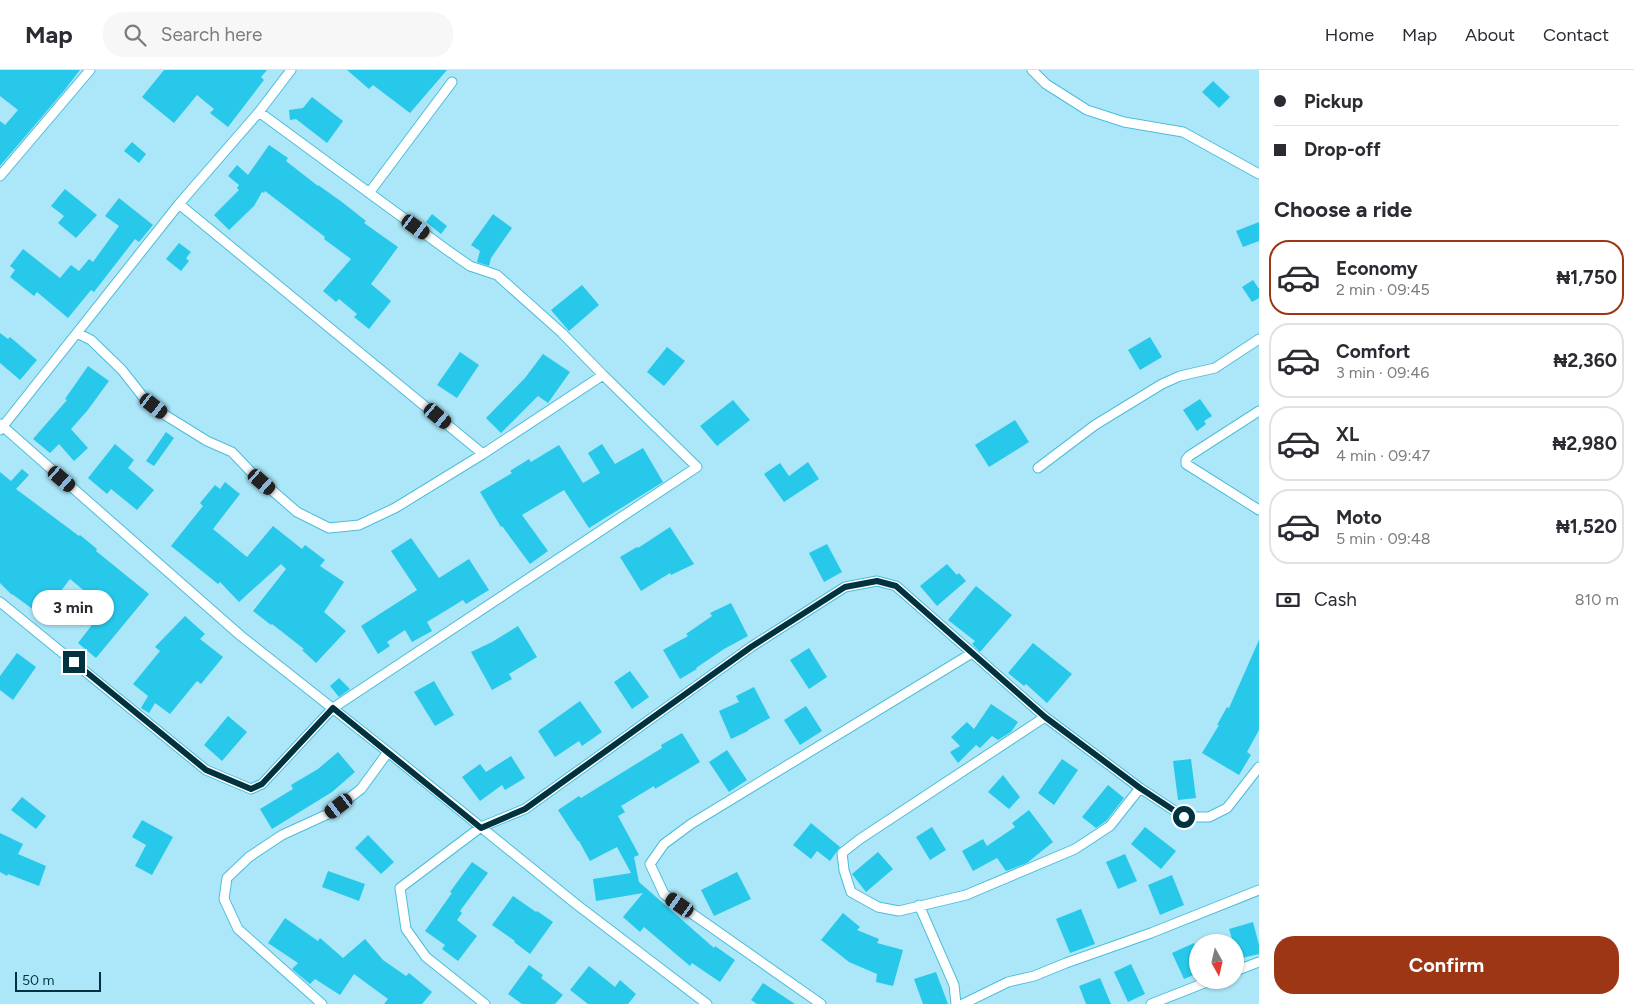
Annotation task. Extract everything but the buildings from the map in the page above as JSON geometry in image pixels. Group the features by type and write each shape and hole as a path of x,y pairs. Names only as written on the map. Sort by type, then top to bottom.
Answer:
{"street":[{"path":"0,176 90,70"},
{"path":"291,70 258,112 179,204 1,427 241,636 576,904 707,1004"},
{"path":"1032,70 1046,84 1087,110 1124,122 1183,132 1259,174"},
{"path":"370,193 452,82"},
{"path":"0,602 206,770 251,789 262,784 333,708 697,466 562,333 496,274 470,266 258,112"},
{"path":"179,204 483,454"},
{"path":"77,333 91,340 122,370 144,398 158,409 207,442 232,452 251,472 297,512 329,528 359,525 396,508 483,454 603,375"},
{"path":"1038,468 1095,426 1162,384 1180,376 1215,368 1259,338"},
{"path":"1259,410 1189,456 1186,460 1186,464 1259,510"},
{"path":"485,1004 426,957 406,930 400,888 481,828 525,809 751,647 845,587 877,581 896,586 1045,717 1140,788 1184,817 1208,817 1228,808 1259,767"},
{"path":"821,1004 664,894 650,864 664,844 691,824 972,653"},
{"path":"1045,717 860,839 842,853 844,870 851,892 878,907 899,911 966,895 1075,849 1110,826 1140,788"},
{"path":"322,1004 238,929 224,899 227,878 249,857 282,835 328,814 361,789 388,752"},
{"path":"963,1004 1008,982 1034,976 1066,962 1151,933 1259,890"},
{"path":"920,905 954,985 956,1004"},
{"path":"1244,968 1259,962"},
{"path":"1152,1004 1190,989"},
{"path":"1177,994 1181,1004"}],"route":[{"path":"74,662 206,770 251,789 262,784 333,708 481,828 525,809 751,647 845,587 877,581 896,586 1045,717 1140,788 1184,817"}]}
